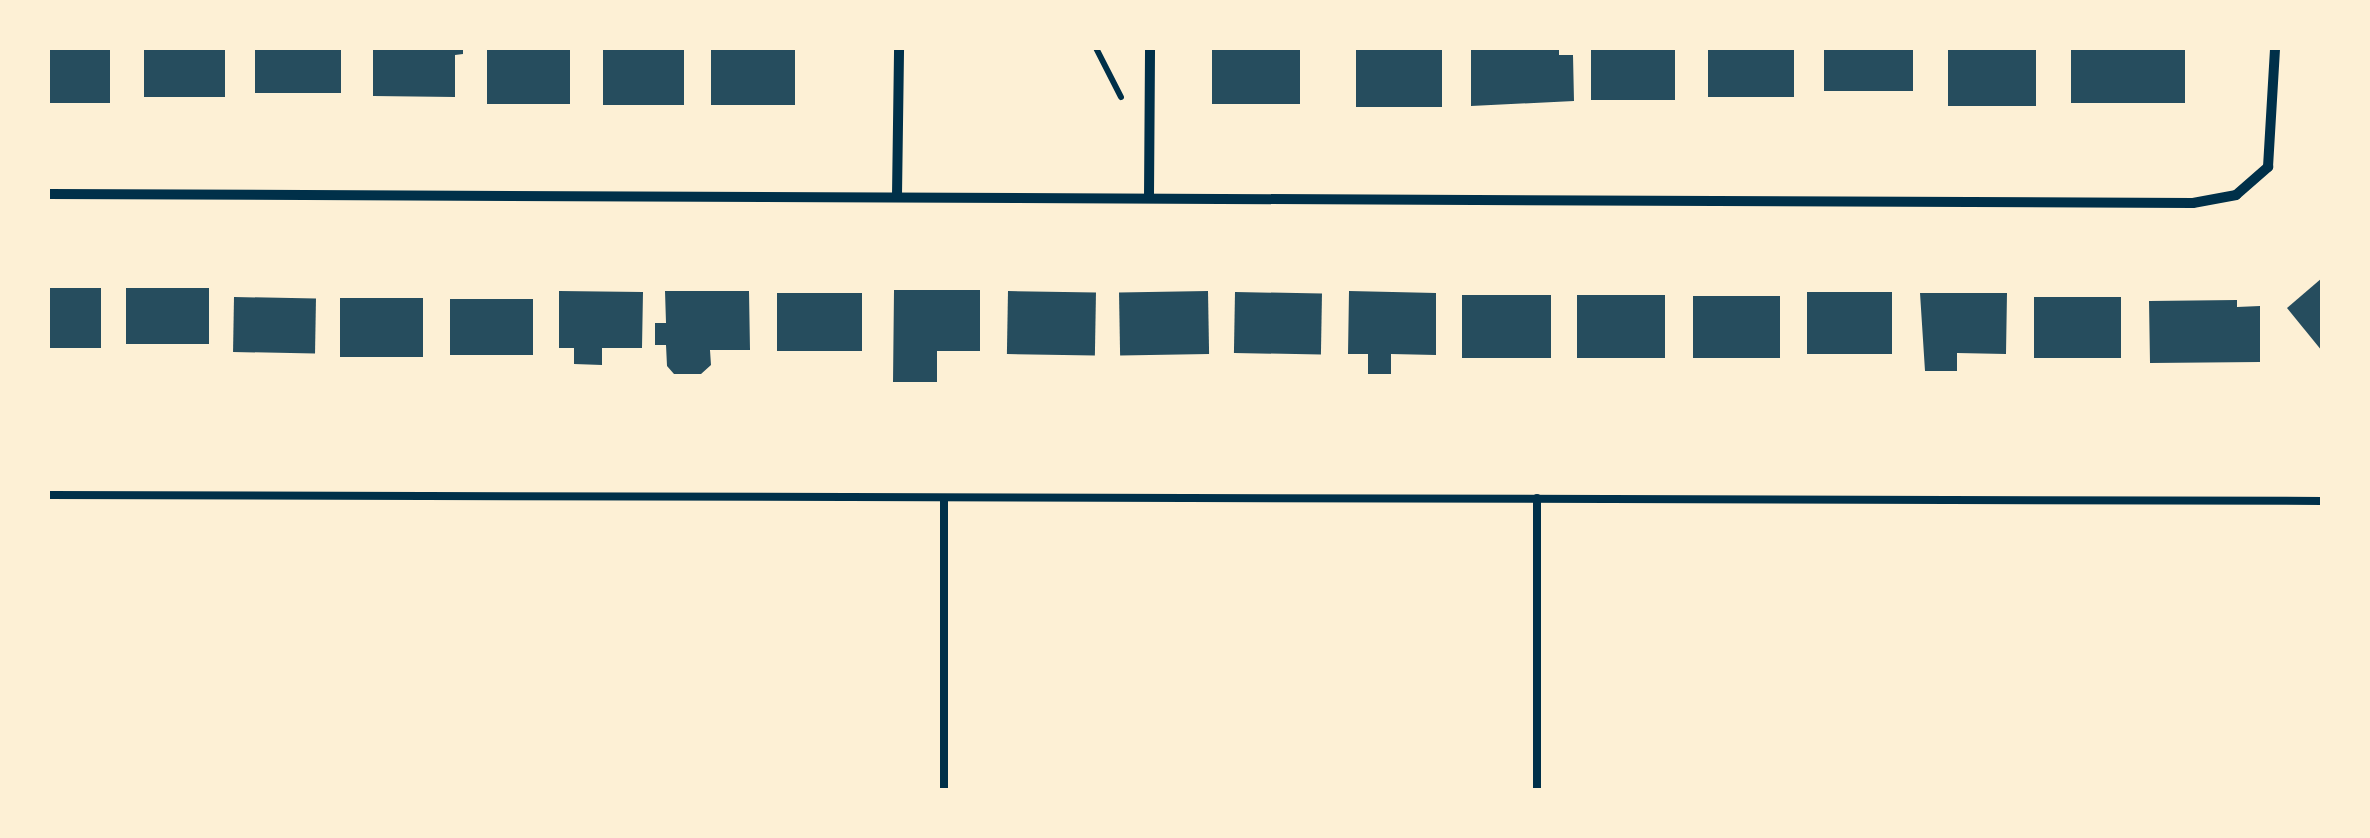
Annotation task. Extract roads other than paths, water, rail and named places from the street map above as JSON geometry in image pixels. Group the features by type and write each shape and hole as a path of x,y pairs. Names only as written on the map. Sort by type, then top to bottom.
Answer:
{"street":[{"path":"897,196 899,48"},
{"path":"1149,196 1150,48"},
{"path":"48,194 2193,203 2236,195 2255,182 2274,149 2275,48"}],"lane":[{"path":"48,495 2322,501"},
{"path":"944,498 944,790"},
{"path":"1537,498 1537,790"}]}
